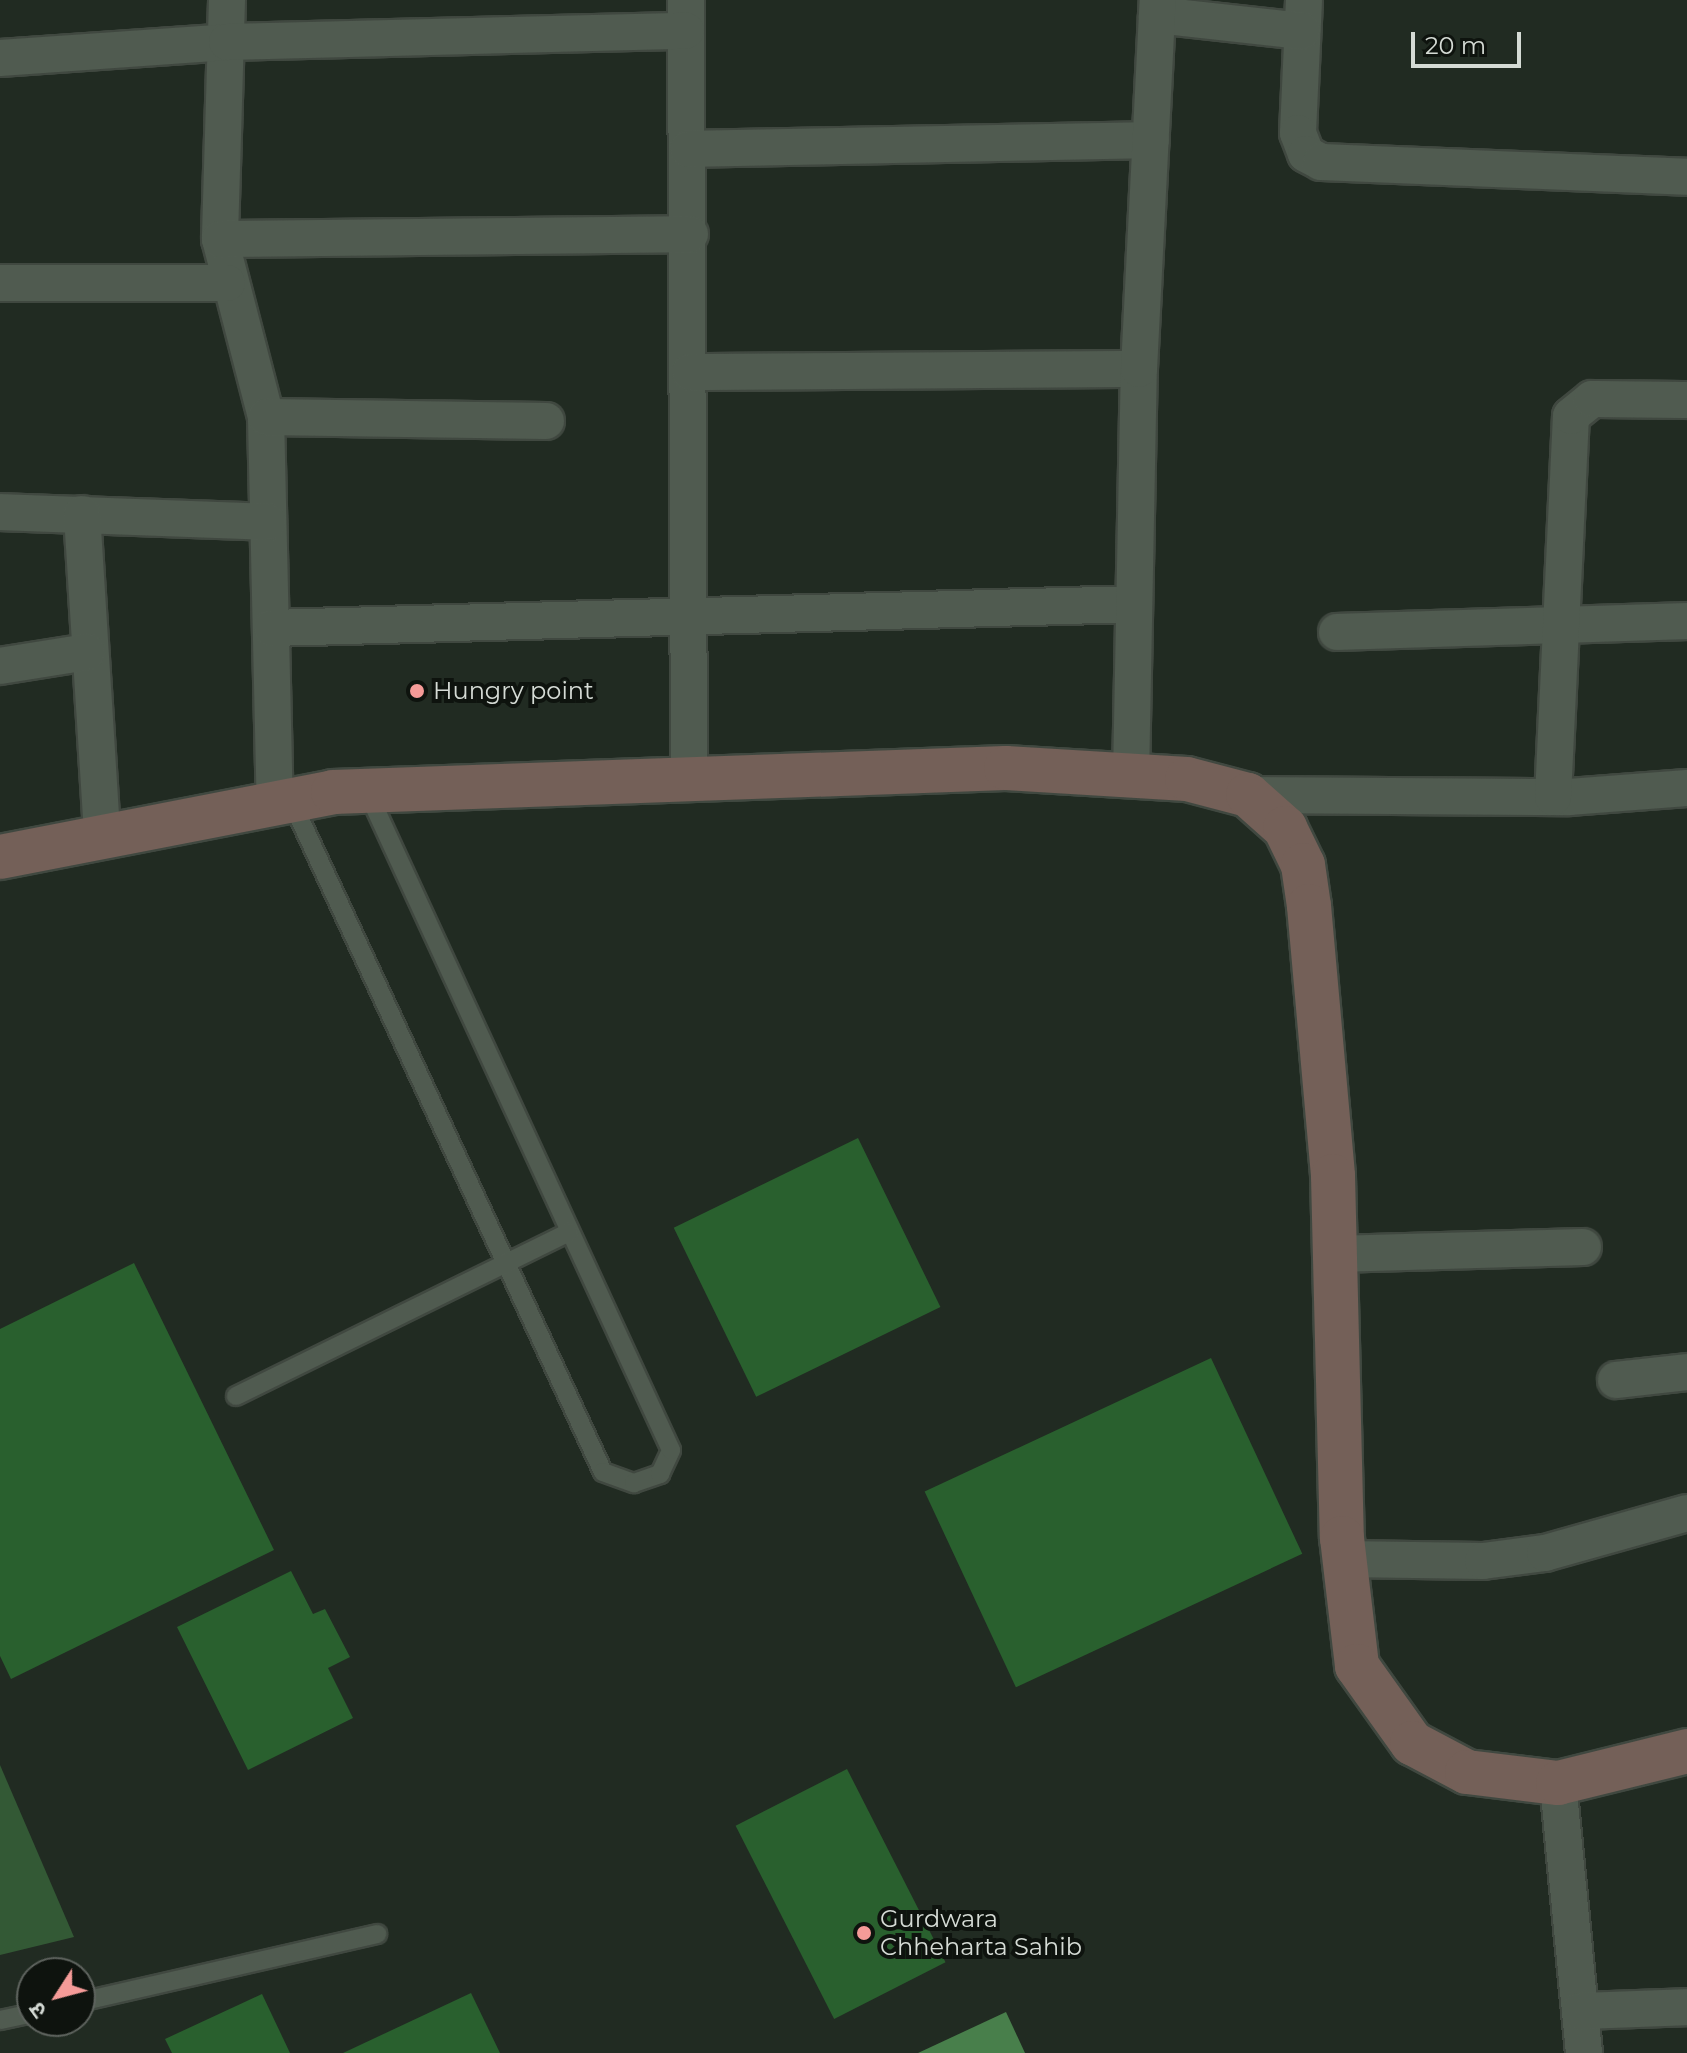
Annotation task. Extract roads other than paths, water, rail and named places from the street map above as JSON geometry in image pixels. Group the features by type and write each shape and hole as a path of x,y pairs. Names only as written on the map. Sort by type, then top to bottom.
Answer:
{"street":[{"path":"227,0 220,239 227,283 253,353 266,417 272,628 282,798"},
{"path":"1131,777 1139,369 1158,7 1303,15 1298,133 1306,154 1321,162 1687,177"},
{"path":"0,58 686,16 690,372 684,615 689,776"},
{"path":"688,149 1151,140"},
{"path":"220,239 690,234"},
{"path":"0,283 227,283"},
{"path":"690,372 1139,369"},
{"path":"1553,797 1571,416 1592,399 1687,400"},
{"path":"266,417 546,421"},
{"path":"0,512 268,522"},
{"path":"82,514 87,652 102,834"},
{"path":"272,628 1134,604"},
{"path":"1337,632 1561,628 1687,621"},
{"path":"0,666 87,652"},
{"path":"0,857 282,798 367,791 689,776 1006,768 1187,779 1248,795 1553,797 1687,788"},
{"path":"1248,795 1285,828 1303,865 1335,1254 1344,1559 1357,1666 1412,1743 1467,1772 1558,1783 1687,1751"},
{"path":"1335,1254 1583,1247"},
{"path":"1616,1380 1687,1372"},
{"path":"1344,1559 1483,1561 1545,1553 1687,1513"},
{"path":"1558,1783 1584,2053"},
{"path":"1580,2011 1687,2007"}],"lane":[{"path":"282,798 506,1262 603,1472 634,1483 660,1474 671,1450 367,791"},
{"path":"236,1396 569,1232"},
{"path":"96,1998 377,1934"}],"place":[{"name":"Hungry point","path":"417,691"},
{"name":"Gurdwara Chheharta Sahib","path":"864,1933"}]}
